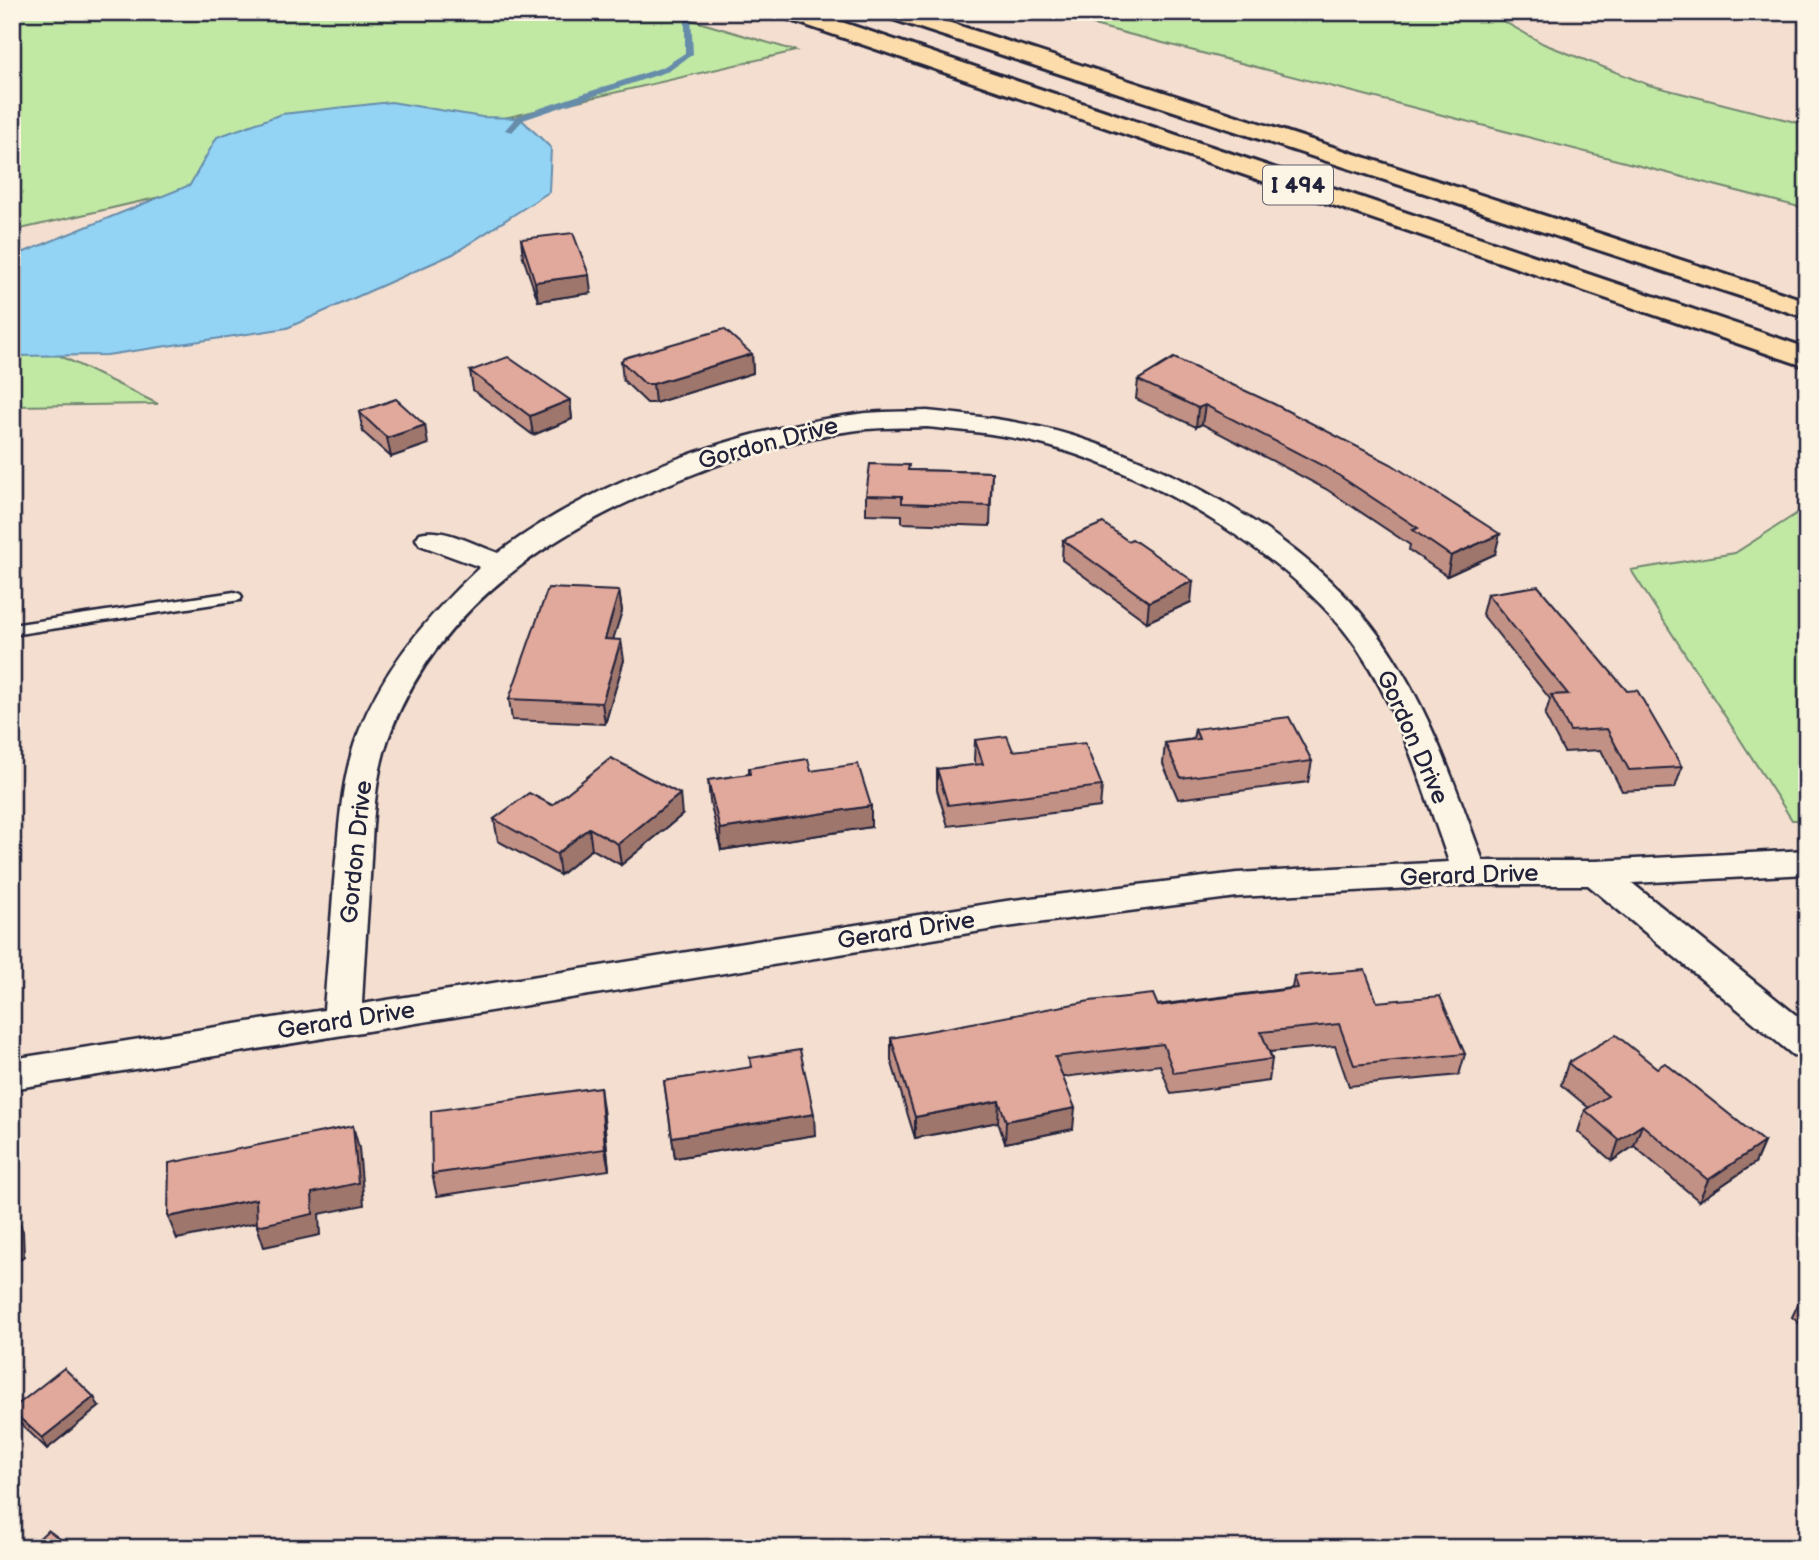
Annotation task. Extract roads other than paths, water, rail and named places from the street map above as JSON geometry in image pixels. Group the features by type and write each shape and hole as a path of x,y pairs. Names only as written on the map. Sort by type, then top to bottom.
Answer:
{"highway":[{"name":"I 494","path":"790,12 1807,358"},
{"name":"I 494","path":"894,12 1807,310"}],"street":[{"name":"Gordon Drive","path":"342,1020 357,816 365,766 381,718 408,668 438,625 499,564 541,534 626,491 699,460 813,427 876,418 938,419 1000,425 1058,439 1170,485 1236,523 1297,566 1349,617 1388,674 1419,737 1470,873"},
{"path":"430,539 499,564"},
{"name":"Gerard Drive","path":"12,1074 1006,914 1237,886 1470,873 1596,873 1807,862"},
{"path":"1596,873 1807,1045"}],"lane":[{"path":"12,630 234,597"}],"water":[{"path":"391,102 482,117 520,118 551,148 549,192 453,254 287,328 107,355 12,356 12,257 190,185 217,137 282,114"}],"waterway":[{"path":"509,130 520,118 666,69 689,54 688,15"}]}
